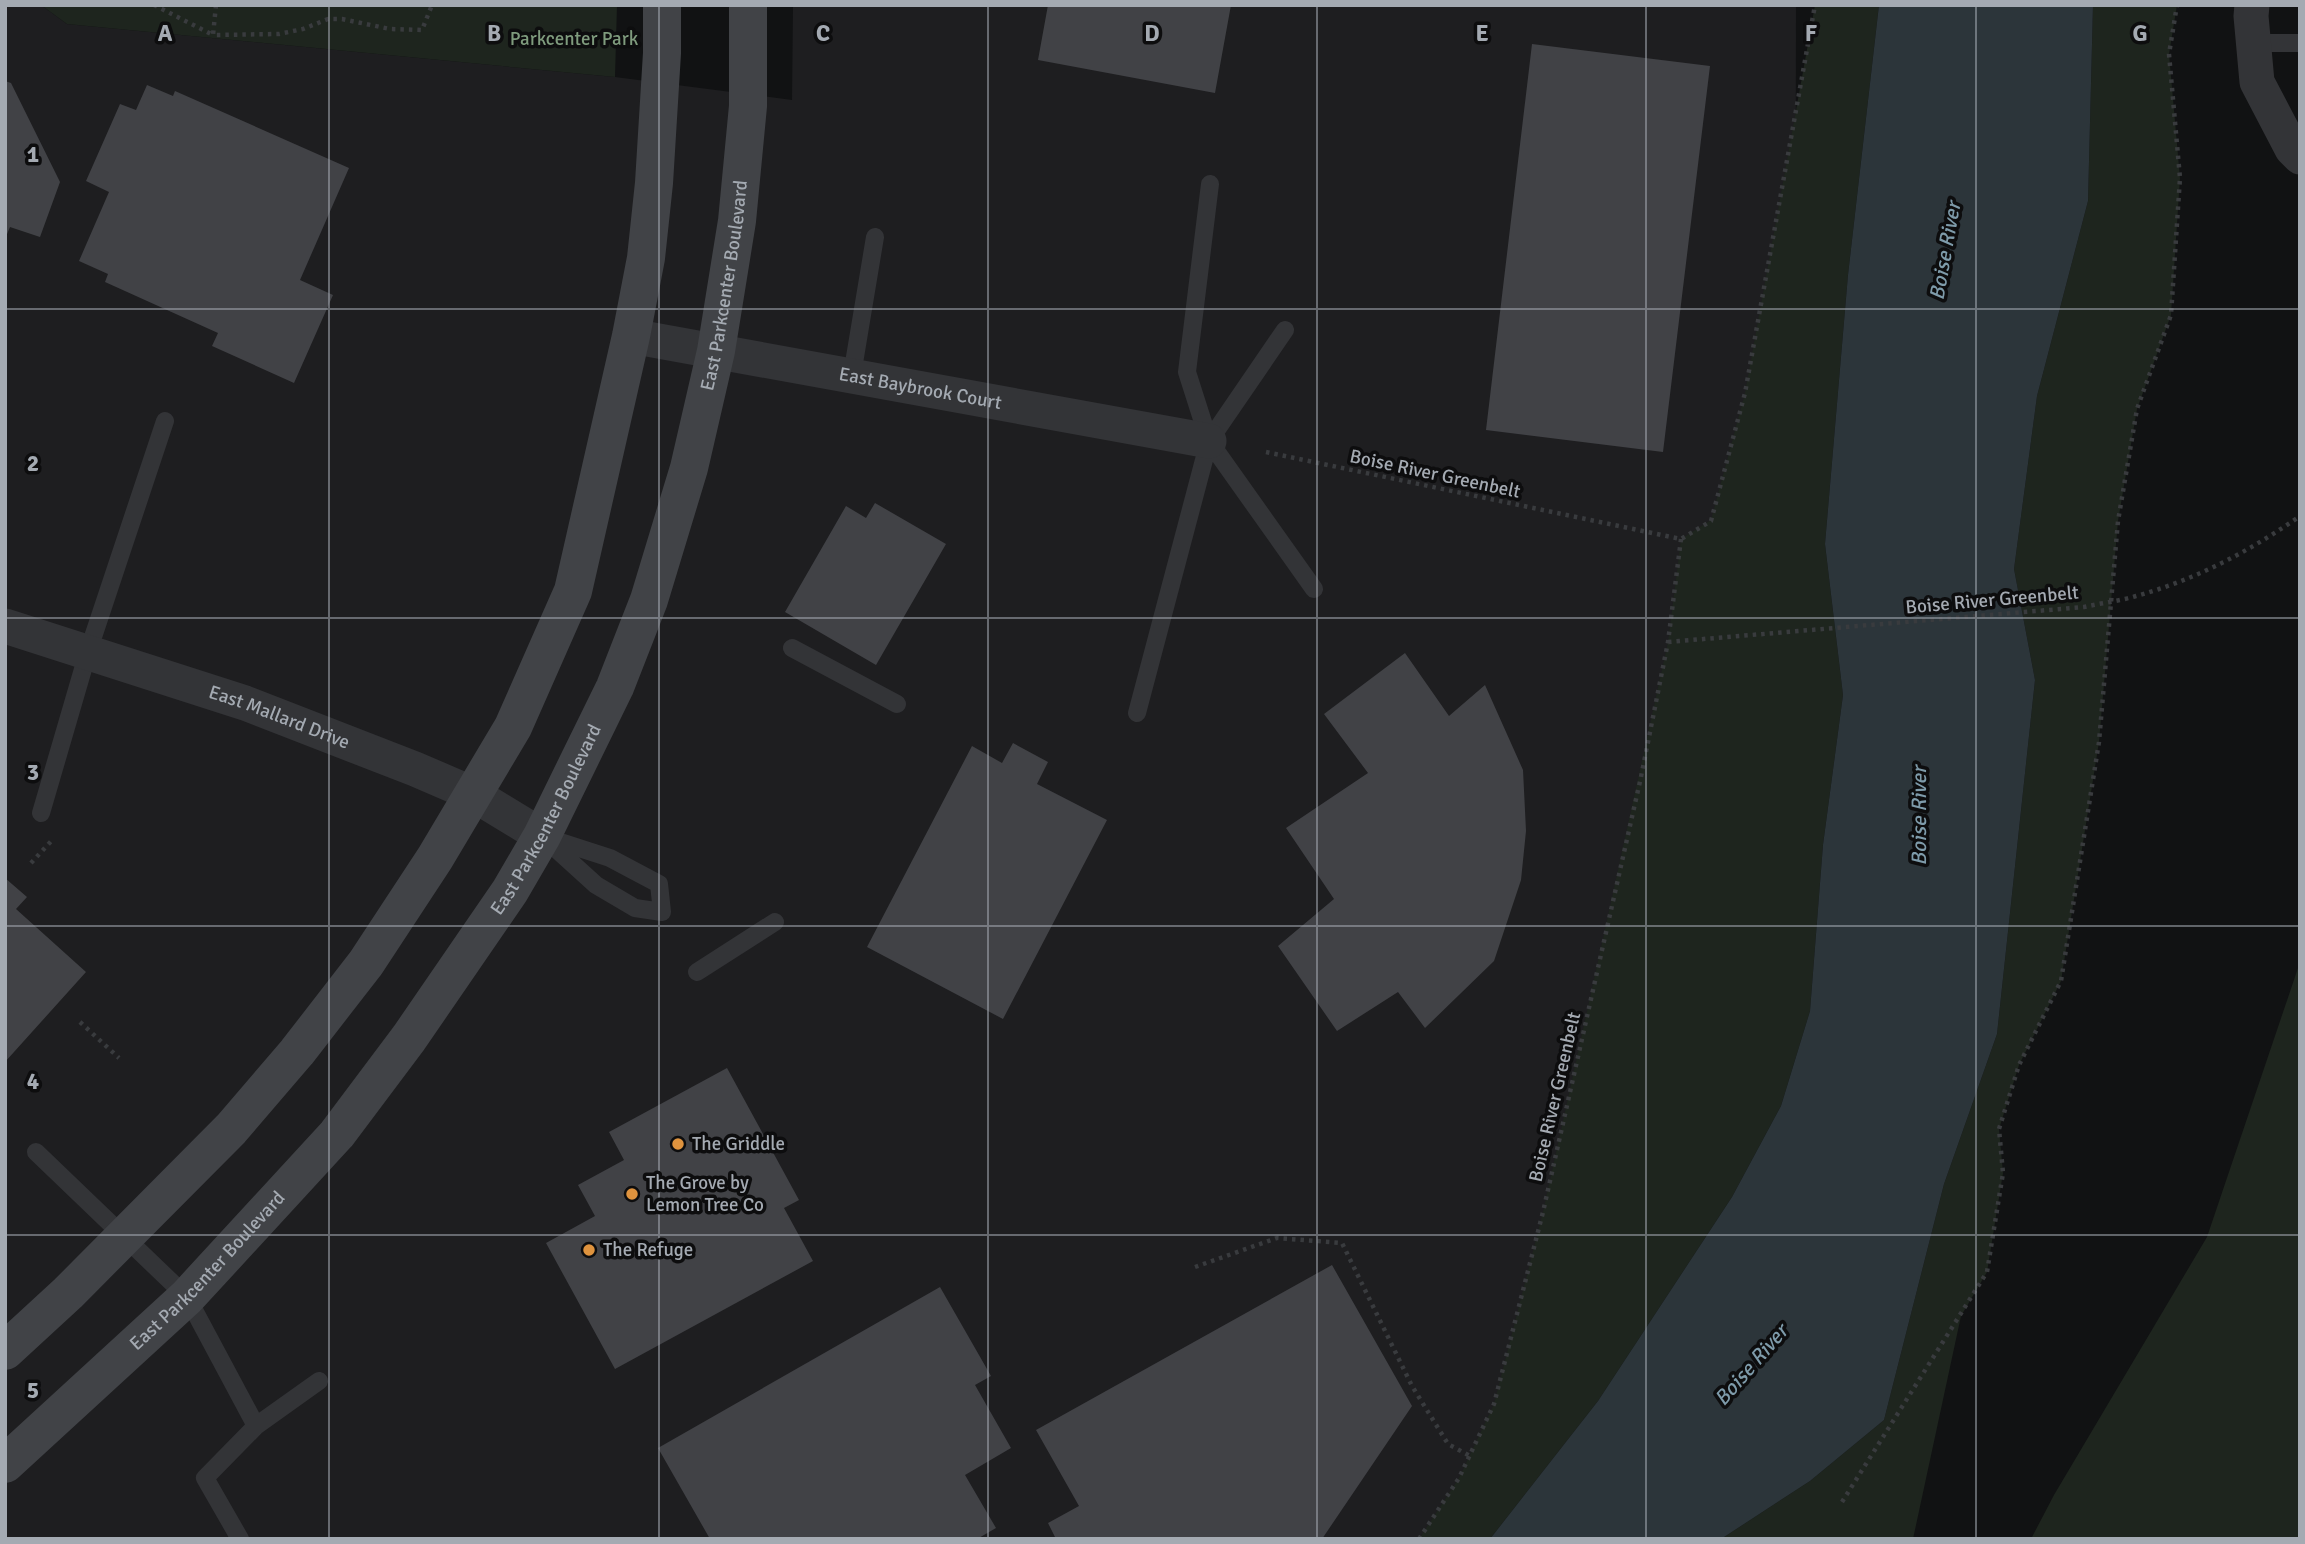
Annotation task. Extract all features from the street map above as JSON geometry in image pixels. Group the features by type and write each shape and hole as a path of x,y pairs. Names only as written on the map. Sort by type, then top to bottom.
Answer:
{"main road":[{"path":"5,1351 231,1129 297,1052 366,963 513,727 573,591 631,336 646,258 654,183 662,53 662,5"},
{"name":"East Parkcenter Boulevard","path":"5,1464 187,1297 337,1134 510,891 542,836 615,687 649,600 689,468 716,351 740,196 748,106 748,5"}],"street":[{"path":"2252,5 2250,16 2258,82 2292,149 2300,157"},
{"name":"East Baybrook Court","path":"631,336 1209,441"},
{"name":"East Mallard Drive","path":"5,626 245,703 473,794 542,836"}],"lane":[{"path":"2253,43 2300,44"},
{"path":"1210,184 1187,372 1209,441 1314,589"},
{"path":"852,375 875,237"},
{"path":"1137,713 1209,441 1285,330"},
{"path":"41,813 88,652 165,421"},
{"path":"792,648 897,704"},
{"path":"542,836 610,858 659,884 662,912 635,908 596,885 542,836"},
{"path":"697,972 775,922"},
{"path":"36,1152 187,1297 256,1426"},
{"path":"240,1539 205,1478 256,1426 319,1381"}],"path":[{"path":"154,5 213,35 279,34 303,29 328,19 342,19 390,29 422,30 432,5"},
{"path":"213,35 216,5"},
{"path":"1681,539 1711,521 1745,393 1815,5"},
{"path":"1842,1502 1987,1272 2003,1173 1999,1129 2019,1065 2061,981 2099,742 2118,521 2137,409 2171,315 2180,178 2169,54 2177,5"},
{"name":"Boise River Greenbelt","path":"1266,452 1681,539 1668,642 1642,777 1543,1212 1494,1404 1459,1478 1419,1539"},
{"name":"Boise River Greenbelt","path":"1668,642 2084,607 2136,597 2207,570 2264,541 2300,516"},
{"path":"30,863 60,831"},
{"path":"80,1021 119,1058"},
{"path":"1195,1267 1277,1238 1342,1244 1412,1386 1448,1444 1470,1456"}],"shaded area":[{"path":"5,5 41,5 67,24 615,77 792,100 793,5 1796,5 1795,531 1455,1539 5,1539"}],"green space":[{"name":"Parkcenter Park","path":"41,5 617,5 615,77 67,24"},
{"path":"1815,5 1879,5 1848,275 1825,544 1843,695 1823,845 1810,1011 1781,1106 1732,1197 1598,1401 1490,1539 1419,1539 1459,1478 1494,1404 1543,1212 1668,642 1681,539 1711,520 1745,393"},
{"path":"2093,5 2177,5 2169,54 2180,178 2171,315 2137,409 2118,521 2099,742 2061,981 2019,1065 1999,1129 2003,1173 1987,1272 1961,1316 1913,1539 1721,1539 1810,1481 1884,1420 1944,1184 1997,1034 2035,680 2014,569 2037,396 2088,201"},
{"path":"2300,962 2300,1539 2031,1539 2054,1495 2207,1237"}],"water":[{"name":"Boise River","path":"1879,5 2093,5 2088,201 2037,396 2014,569 2035,680 1997,1034 1944,1184 1884,1420 1810,1481 1721,1539 1490,1539 1598,1401 1732,1197 1781,1106 1810,1011 1823,845 1843,695 1825,544 1848,275"}],"building":[{"path":"1048,5 1231,5 1215,93 1038,60"},
{"path":"1532,44 1710,66 1663,452 1486,430"},
{"path":"5,81 11,83 60,182 40,237 10,227 5,239"},
{"path":"147,85 173,96 175,91 349,168 300,280 333,295 294,383 212,346 218,333 105,282 108,274 79,261 109,192 86,181 120,104 136,110"},
{"path":"875,503 946,544 876,665 785,612 846,506 866,518"},
{"path":"1405,653 1449,716 1485,685 1523,770 1526,831 1521,880 1494,961 1425,1028 1398,992 1337,1031 1278,946 1334,899 1286,828 1368,773 1324,714"},
{"path":"1013,743 1048,762 1037,784 1107,820 1003,1019 867,947 972,746 1002,763"},
{"path":"5,878 27,897 16,909 86,972 5,1062"},
{"path":"727,1068 799,1200 784,1208 813,1261 615,1369 546,1243 595,1216 578,1185 624,1160 609,1132"},
{"path":"1332,1265 1412,1406 1322,1539 1056,1539 1048,1523 1079,1506 1036,1430"},
{"path":"940,1287 991,1376 975,1385 1011,1448 965,1475 996,1528 977,1539 710,1539 658,1448"}],"place":[{"name":"The Griddle","path":"678,1144"},
{"name":"The Grove by Lemon Tree Co","path":"632,1194"},
{"name":"The Refuge","path":"589,1250"}]}
